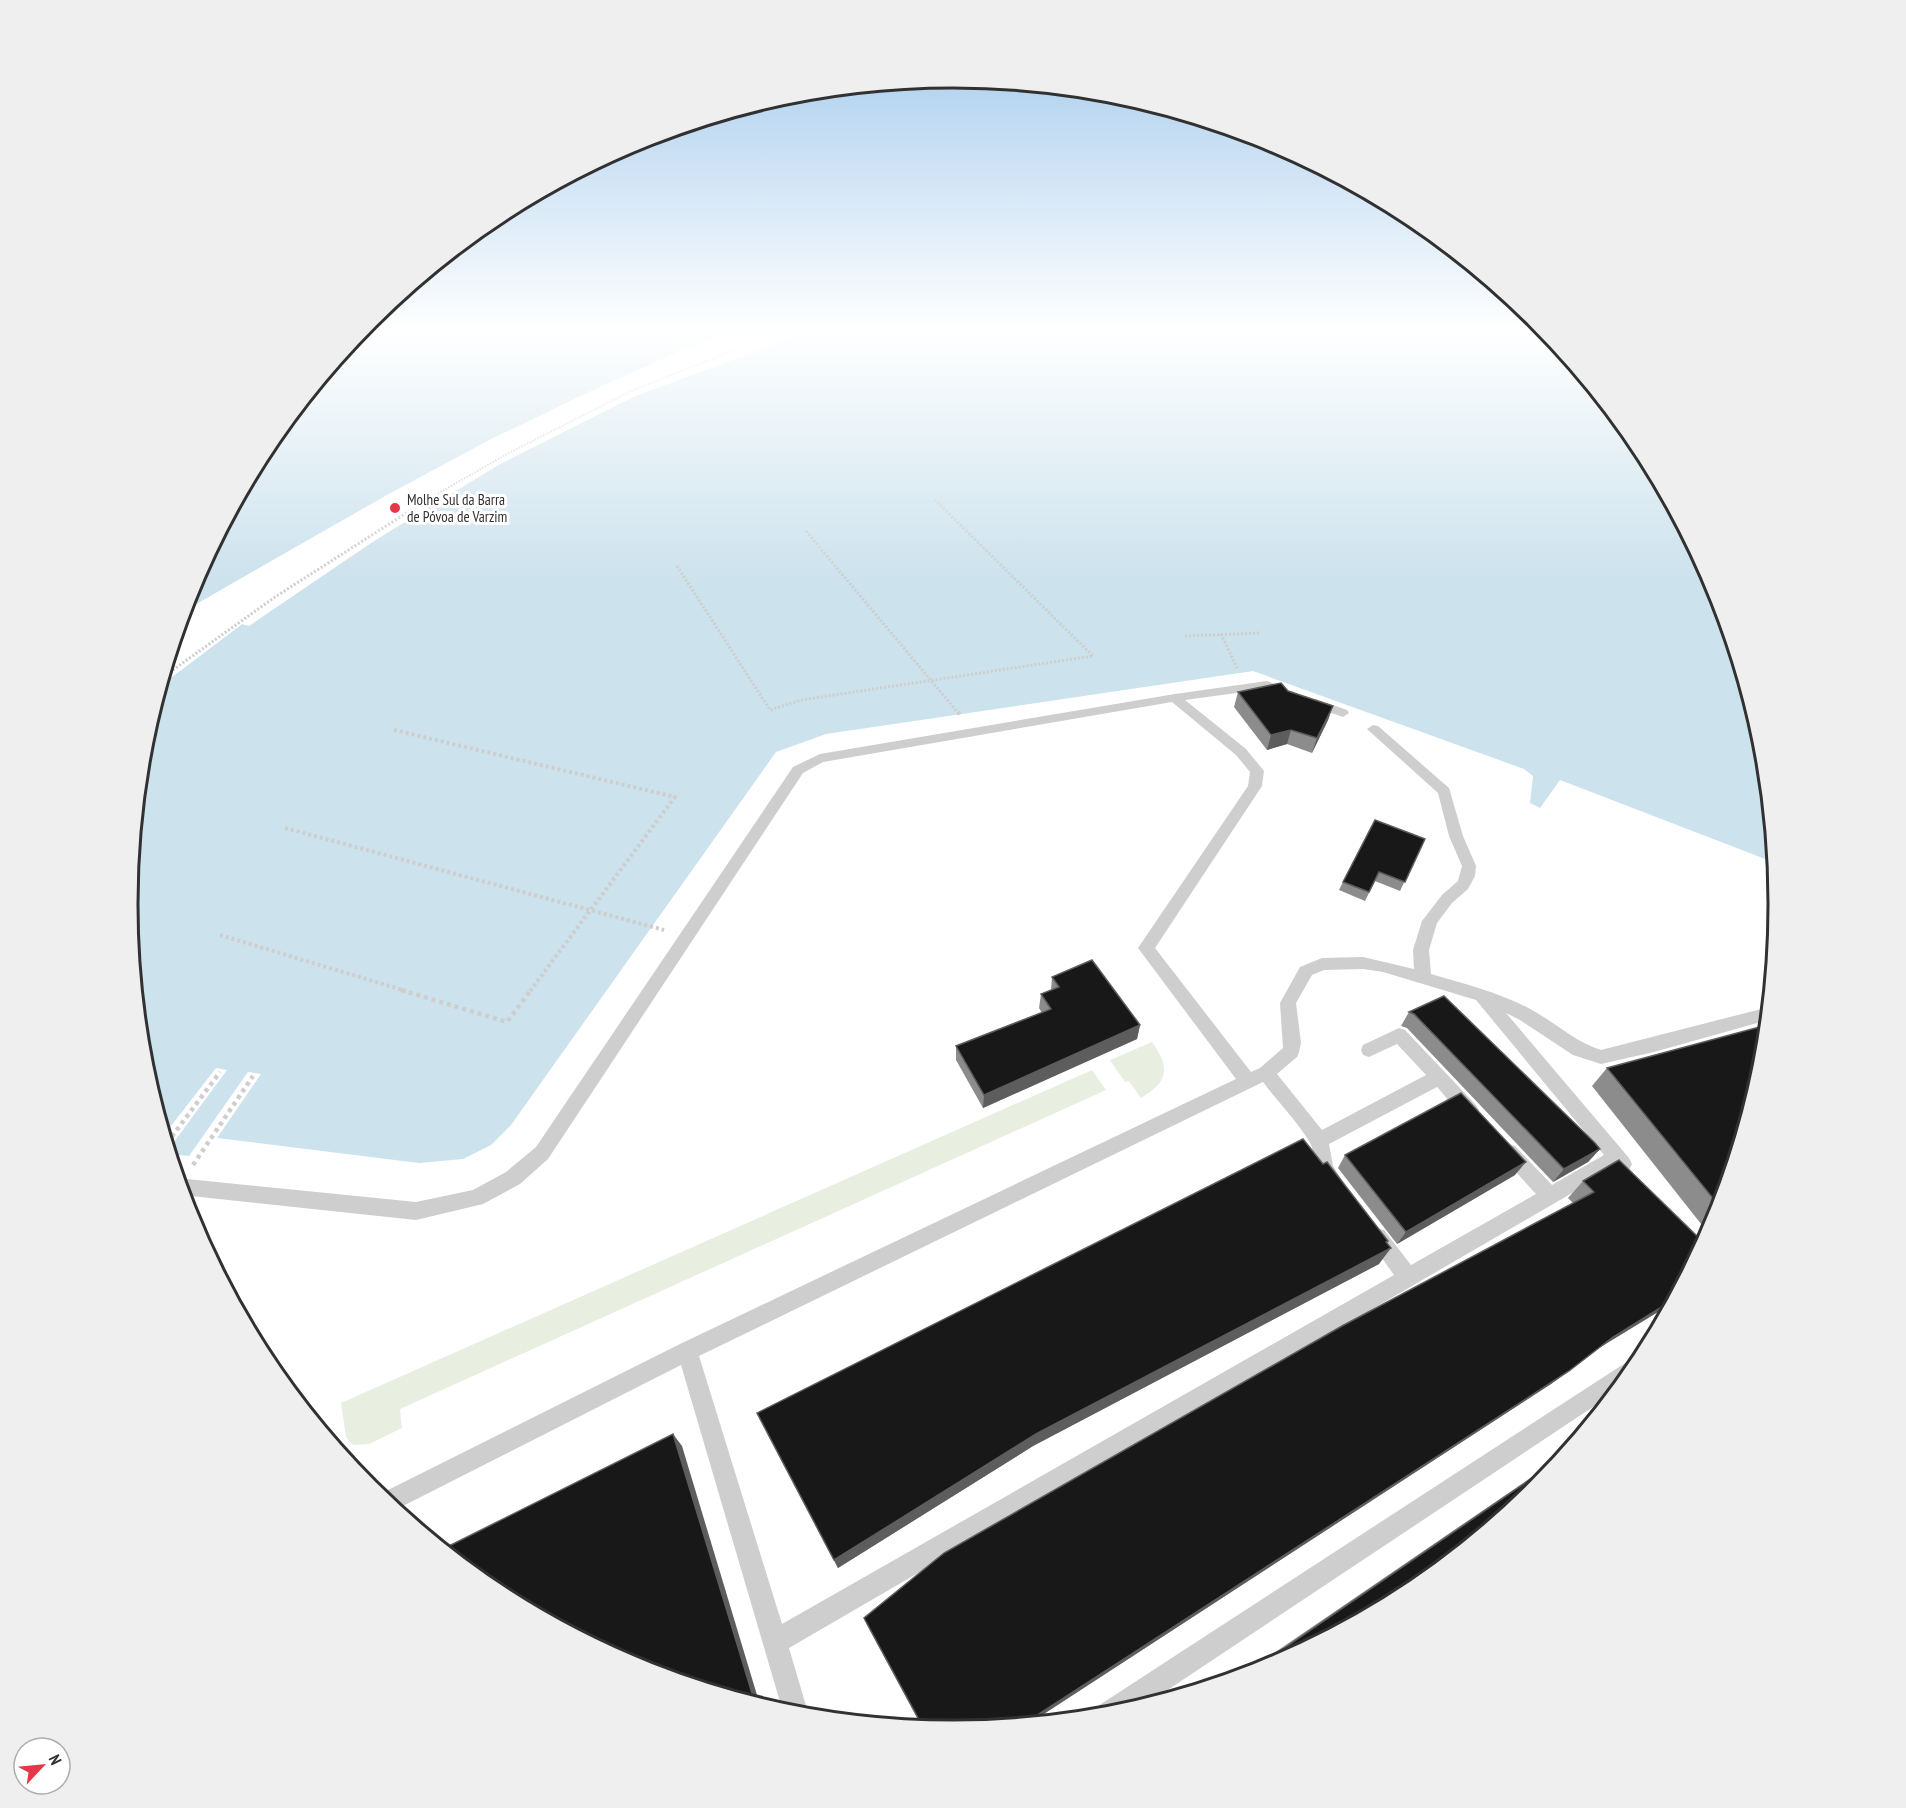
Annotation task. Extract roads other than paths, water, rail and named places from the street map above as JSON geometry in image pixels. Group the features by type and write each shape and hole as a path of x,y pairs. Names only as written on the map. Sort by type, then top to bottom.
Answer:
{"lane":[{"path":"187,1182 416,1211 476,1198 513,1178 542,1153 798,770 820,758 1175,698 1267,685 1343,713"},
{"path":"1175,698 1241,752 1257,771 1255,786 1146,948 1248,1082"},
{"path":"1373,729 1444,791 1456,836 1469,866 1468,876 1463,885 1447,899 1430,921 1421,950 1423,977"},
{"path":"394,1498 687,1351 1266,1073 1291,1052 1293,1043 1288,1003 1306,971 1322,964 1363,963 1423,977 1480,995 1526,1015 1579,1050 1601,1057 1654,1046 1761,1015"},
{"path":"1480,995 1631,1175"},
{"path":"1369,1050 1399,1035 1478,1120"},
{"path":"1266,1073 1319,1140 1325,1170 1346,1197"},
{"path":"1319,1140 1439,1077"},
{"path":"1494,1137 1550,1196"},
{"path":"775,1642 1617,1157"},
{"path":"1366,1224 1408,1277"},
{"path":"687,1351 794,1704"},
{"path":"1130,1700 1614,1380"}],"water":[{"path":"302,413 544,413 455,459 195,605 222,543 247,496"},
{"path":"599,413 1604,413 1659,496 1684,543 1725,642 1741,693 1753,745 1762,798 1767,860 1560,780 1540,808 1530,803 1533,776 1524,769 1253,671 826,734 776,752 511,1125 491,1145 463,1159 419,1163 217,1138 261,1074 248,1072 189,1156 177,1155 174,1142 227,1070 216,1068 169,1128 153,1063 144,1010 139,957 138,904 139,851 144,798 153,745 169,679 242,624 249,625 295,592 422,510 500,464"}],"place":[{"name":"Molhe Sul da Barra de Póvoa de Varzim","path":"395,508"}]}
